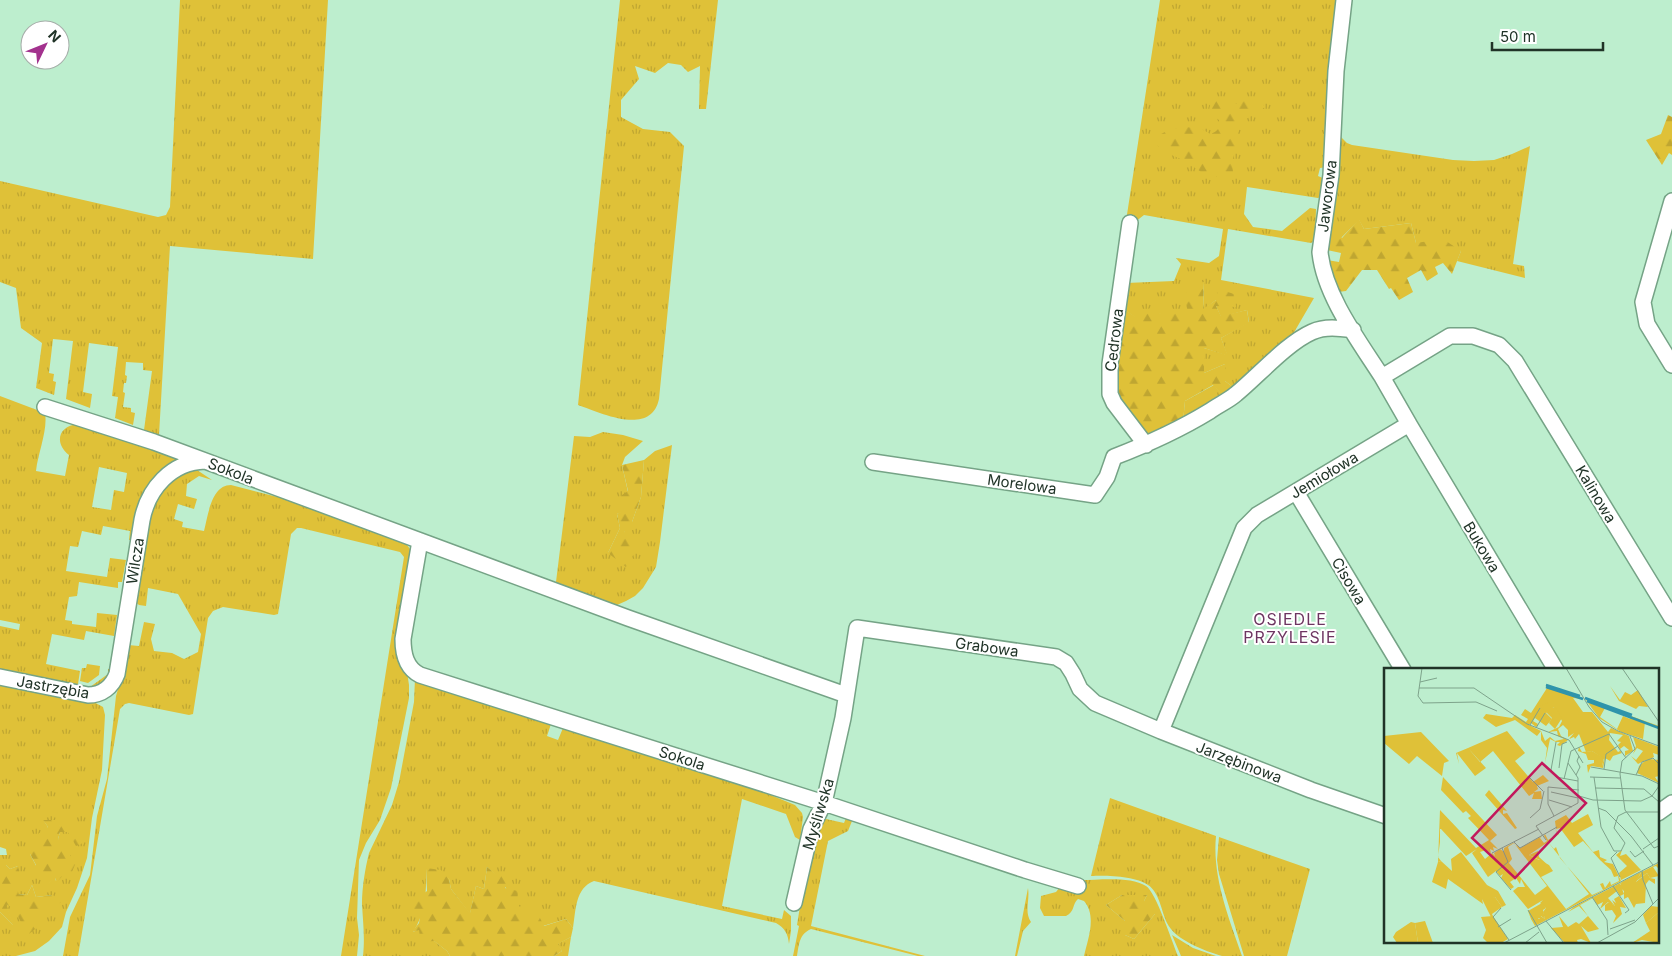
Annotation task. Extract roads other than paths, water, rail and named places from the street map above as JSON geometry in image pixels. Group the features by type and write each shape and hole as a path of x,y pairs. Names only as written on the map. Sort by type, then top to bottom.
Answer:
{"street":[{"name":"Jaworowa","path":"1344,0 1336,71 1331,175 1320,252 1326,280 1353,330 1382,377"},
{"path":"1672,201 1643,302 1648,324 1672,365"},
{"name":"Cedrowa","path":"1130,224 1110,364 1110,394 1114,403 1146,445"},
{"path":"1146,445 1188,424 1234,396 1291,345 1314,330 1329,328 1353,330"},
{"name":"Kalinowa","path":"1382,377 1450,336 1473,336 1499,345 1515,361 1672,618"},
{"path":"1382,377 1409,424"},
{"name":"Sokola","path":"45,407 154,442 418,540 403,639 406,662 414,672 433,680 824,803 1078,886"},
{"name":"Jemiołowa","path":"1162,731 1244,528 1257,515 1409,424"},
{"name":"Bukowa","path":"1409,424 1555,668"},
{"name":"Morelowa","path":"873,462 1095,495 1107,477 1114,456 1146,445"},
{"name":"Wilcza","path":"105,691 112,684 117,674 142,520 148,499 162,480 173,471 194,462 206,461"},
{"name":"Cisowa","path":"1296,492 1402,668"},
{"path":"418,540 628,618 846,695"},
{"name":"Myśliwska","path":"794,902 811,829 824,803 846,695 857,628"},
{"name":"Grabowa","path":"857,628 1056,657 1066,663 1080,689 1095,703"},
{"name":"Jastrzębia","path":"0,677 82,694 94,695 105,691"},
{"name":"Jarzębinowa","path":"1095,703 1311,790 1384,815"},
{"path":"1660,811 1672,803"}],"district":[{"name":"OSIEDLE PRZYLESIE","path":"1290,628"}]}
